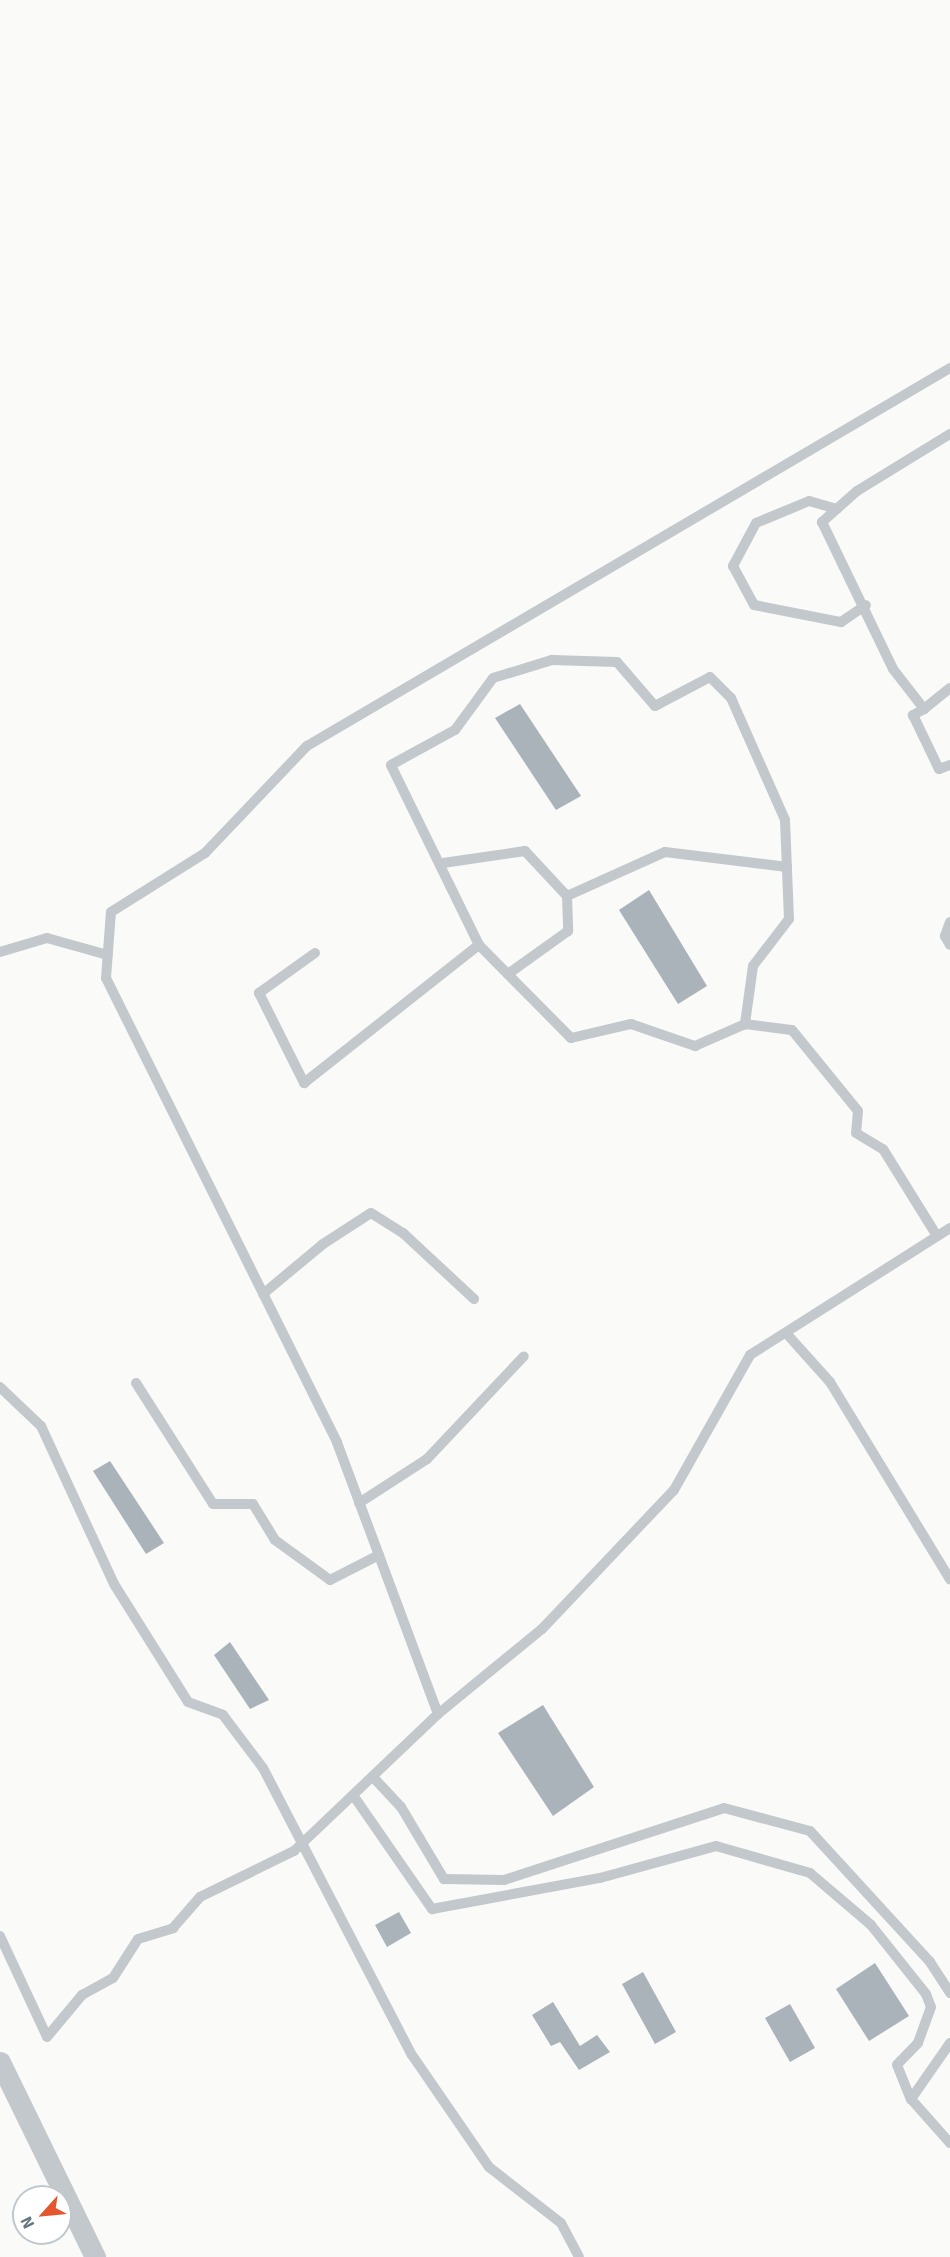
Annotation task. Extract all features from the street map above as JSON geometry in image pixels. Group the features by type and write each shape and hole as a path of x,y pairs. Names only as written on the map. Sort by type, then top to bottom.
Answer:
{"street":[{"path":"0,2062 95,2257"}],"lane":[{"path":"438,1714 337,1442 106,978 111,912 205,853 307,746 950,368"},
{"path":"924,709 894,669 866,605 822,522 933,439 950,434"},
{"path":"837,509 809,501 756,523 733,566 754,605 841,622 866,605"},
{"path":"745,1024 753,966 789,919 785,820 731,698 710,677 654,706 617,662 552,660 493,678 455,730 392,765 443,863 479,945 571,1038 631,1024 695,1046 745,1024 792,1030 858,1111 856,1133 884,1149 937,1236"},
{"path":"950,688 913,715 939,768 950,765"},
{"path":"443,863 525,851 567,896 568,931 508,974"},
{"path":"567,896 665,852 787,867"},
{"path":"950,922 945,936 950,945"},
{"path":"0,952 47,938 108,955"},
{"path":"315,953 259,993 304,1083 479,945"},
{"path":"263,1294 323,1244 371,1213 403,1233 474,1299"},
{"path":"0,1936 47,2037 82,1995 112,1978 138,1939 173,1928 200,1897 304,1842 438,1714 542,1629 674,1490 750,1355 950,1228"},
{"path":"786,1333 830,1382 950,1580"},
{"path":"359,1503 427,1459 524,1356"},
{"path":"136,1383 213,1504 253,1504 275,1540 330,1580 379,1555"},
{"path":"0,1386 40,1426 114,1584 188,1702 223,1715 263,1768 304,1842 334,1914 412,2055 489,2167 561,2223 579,2257"},
{"path":"373,1777 401,1807 444,1879 504,1880 724,1808 810,1831 930,1962 950,1993"},
{"path":"353,1795 432,1909 600,1878 716,1846 810,1873 871,1924 926,1994 931,2007 918,2043 897,2065 911,2099 950,2143"},
{"path":"911,2099 950,2043"}],"building":[{"path":"520,704 581,796 556,810 495,718"},
{"path":"649,890 707,986 678,1004 619,910"},
{"path":"110,1461 164,1543 146,1554 93,1471"},
{"path":"230,1642 269,1700 250,1709 214,1655"},
{"path":"543,1705 594,1787 553,1816 498,1733"},
{"path":"399,1912 411,1933 387,1947 375,1925"},
{"path":"875,1963 909,2016 869,2041 836,1989"},
{"path":"643,1972 676,2032 655,2044 622,1984"},
{"path":"553,2002 580,2046 597,2035 610,2052 579,2070 560,2042 551,2046 532,2015"},
{"path":"790,2004 815,2048 790,2062 765,2018"}]}
